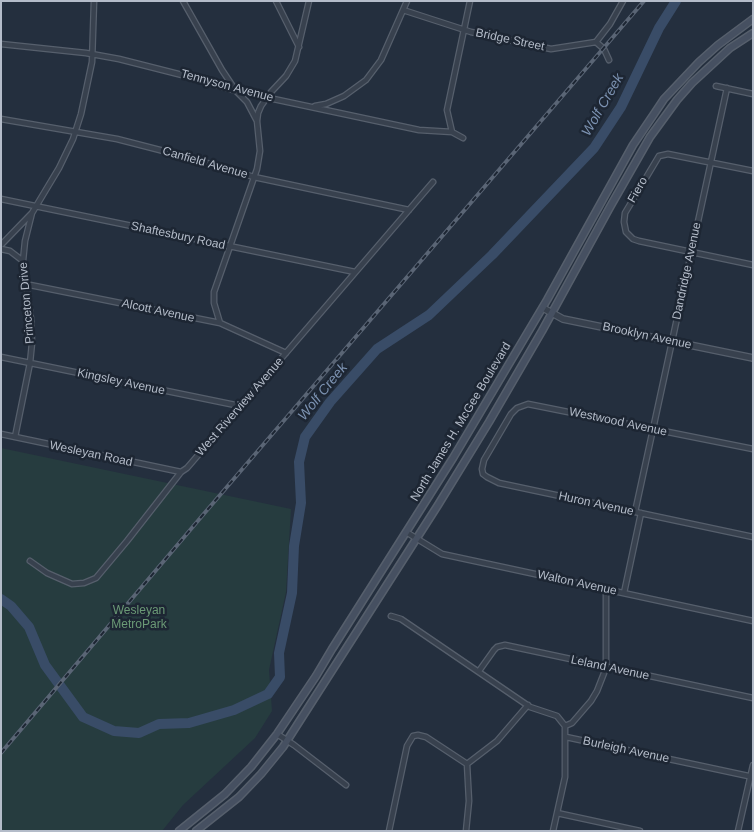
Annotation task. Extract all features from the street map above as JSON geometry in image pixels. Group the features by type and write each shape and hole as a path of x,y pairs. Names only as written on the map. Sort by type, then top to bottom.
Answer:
{"main road":[{"name":"North James H. McGee Boulevard","path":"179,831 238,782 277,734 446,470 543,308 633,145 664,99 699,62 753,19"},
{"name":"North James H. McGee Boulevard","path":"196,831 239,797 261,774 287,740 484,430 552,313 634,164 662,121 677,100 713,63 730,48 753,33"}],"street":[{"name":"Princeton Drive","path":"15,437 30,363 32,329 23,260 32,213 59,168 75,131 84,103 93,54 94,1"},
{"path":"184,1 222,70 236,91 247,102 257,121"},
{"path":"276,1 299,47"},
{"path":"220,324 214,304 214,292 254,177 260,151 257,121 261,106 291,70 299,47 309,1"},
{"path":"312,107 326,104 344,96 366,80 381,60 407,1"},
{"path":"463,138 452,132 447,105 470,1"},
{"path":"609,60 604,49 596,42 610,24 623,1"},
{"name":"Bridge Street","path":"403,10 464,29 551,49 596,42"},
{"name":"Tennyson Avenue","path":"1,44 93,54 140,64 236,91 419,130 452,132"},
{"path":"716,86 753,94"},
{"name":"Dandridge Avenue","path":"635,512 727,88"},
{"name":"Canfield Avenue","path":"1,119 75,131 154,148 254,177 409,210"},
{"name":"Fiero","path":"691,252 639,242 625,230 625,213 656,160 662,155 668,154 711,163"},
{"path":"711,163 753,171"},
{"name":"West Riverview Avenue","path":"30,561 47,573 72,584 84,583 96,578 181,472 187,468 433,182"},
{"name":"Shaftesbury Road","path":"1,200 355,272"},
{"path":"1,245 32,213"},
{"path":"1,249 10,251 23,260"},
{"path":"691,252 753,265"},
{"name":"Alcott Avenue","path":"25,284 220,324 286,353"},
{"name":"Brooklyn Avenue","path":"543,308 563,319 753,358"},
{"name":"Kingsley Avenue","path":"1,357 240,406"},
{"name":"Westwood Avenue","path":"498,436 513,411 528,404 753,449"},
{"name":"Wesleyan Road","path":"1,434 181,472"},
{"name":"Huron Avenue","path":"498,436 482,463 483,474 492,480 753,537"},
{"path":"624,593 641,513"},
{"name":"Walton Avenue","path":"406,532 442,554 753,621"},
{"path":"391,616 401,619 530,707 557,716 565,726 572,723 591,701 606,668 606,590"},
{"name":"Leland Avenue","path":"479,671 494,650 505,645 753,698"},
{"path":"467,764 497,740 528,705"},
{"name":"Burleigh Avenue","path":"565,726 566,736 751,777"},
{"path":"277,734 346,785"},
{"path":"389,831 407,746 413,736 426,737 467,764"},
{"path":"553,831 565,777 566,736"},
{"path":"466,831 470,795 467,764"},
{"path":"738,831 753,765"},
{"path":"557,813 640,831"}],"green space":[{"name":"Wesleyan MetroPark","path":"1,448 291,509 286,592 269,670 272,711 255,738 183,805 162,831 1,831"}],"waterway":[{"name":"Wolf Creek","path":"1,599 11,606 29,627 45,665 83,717 114,731 139,733 159,724 189,723 234,710 268,694 280,677 279,653 292,593 294,546 301,503 299,462 305,437 330,402 377,349 429,315 492,255 594,148 621,107 659,28 676,1"}],"railway":[{"path":"1,753 644,1"}]}
